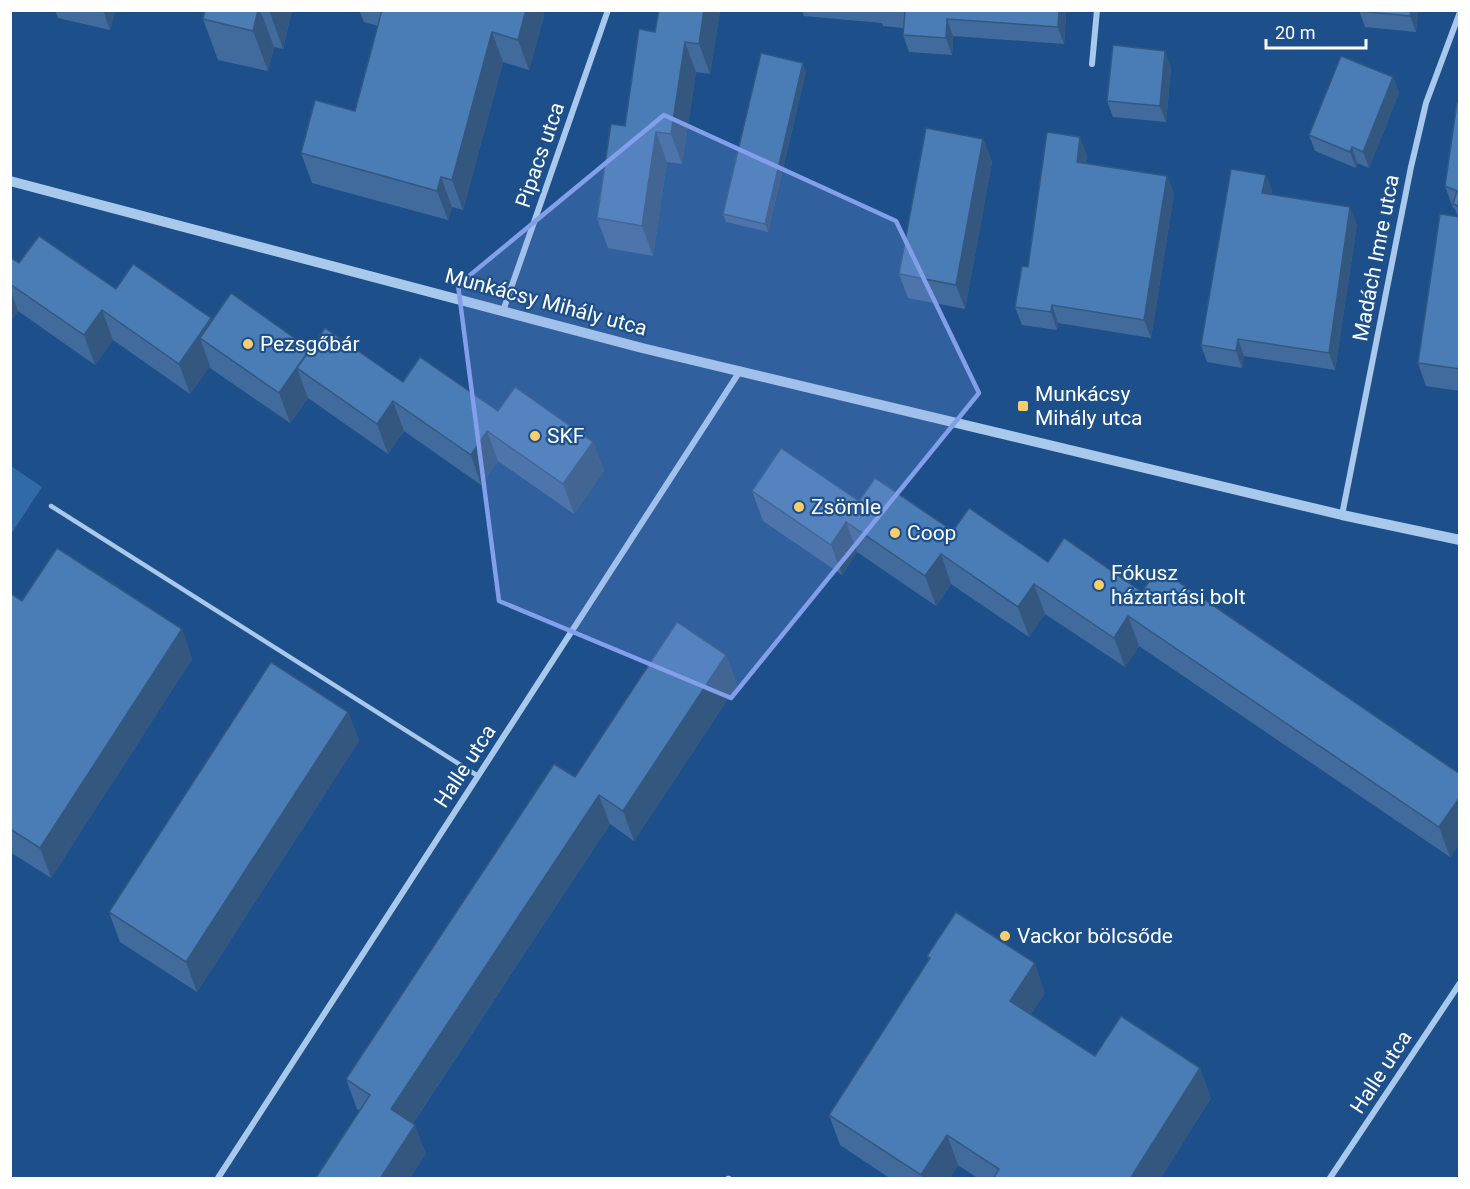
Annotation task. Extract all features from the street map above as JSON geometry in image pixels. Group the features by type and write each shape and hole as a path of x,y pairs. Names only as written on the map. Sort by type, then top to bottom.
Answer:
{"street":[{"name":"Pipacs utca","path":"503,310 608,10"},
{"path":"1092,64 1097,10"},
{"name":"Madách Imre utca","path":"1342,515 1411,167 1426,103 1460,12"},
{"name":"Munkácsy Mihály utca","path":"10,181 642,348 1342,515 1460,540"},
{"name":"Halle utca","path":"218,1179 740,371"},
{"name":"Halle utca","path":"1330,1179 1460,983"}],"lane":[{"path":"51,506 478,776"}],"highlighted area":[{"path":"664,115 896,221 979,393 731,698 499,601 458,285"}],"shaded area":[{"path":"11,466 42,487 11,534"}],"building":[{"path":"205,10 258,10 253,31 203,19"},
{"path":"382,10 526,10 518,40 492,32 452,180 441,177 437,191 301,153 315,100 355,111"},
{"path":"659,10 704,10 699,44 685,42 671,134 656,132 642,226 597,218 611,124 625,126 639,29 655,32"},
{"path":"895,10 1059,10 1058,27 947,19 946,38 903,35 905,11"},
{"path":"1359,10 1411,10 1410,16"},
{"path":"1113,45 1165,51 1160,106 1107,101"},
{"path":"761,53 803,63 765,224 723,214"},
{"path":"1341,56 1393,77 1363,152 1352,147 1350,152 1309,135"},
{"path":"1457,103 1460,103 1460,207 1453,204 1457,191 1445,186"},
{"path":"926,128 983,139 956,285 899,274"},
{"path":"1047,132 1080,137 1077,162 1167,176 1144,320 1052,305 1051,312 1015,307 1022,266 1028,267"},
{"path":"1231,169 1266,175 1262,193 1350,207 1329,353 1238,339 1236,351 1201,345"},
{"path":"1440,214 1460,217 1460,369 1418,363"},
{"path":"39,236 116,289 133,264 211,318 179,364 102,310 84,335 10,284 10,257 19,263"},
{"path":"231,293 310,349 279,393 200,338"},
{"path":"325,328 403,382 420,357 498,411 515,387 593,442 563,484 487,431 471,455 393,401 377,424 297,368"},
{"path":"781,448 859,501 875,478 953,531 969,508 1048,562 1064,538 1142,592 1158,568 1460,774 1460,797 1439,827 1128,616 1114,638 1034,584 1018,607 941,554 925,576 846,522 831,545 752,491"},
{"path":"57,548 182,629 40,848 10,829 10,593 22,601"},
{"path":"677,622 726,655 623,811 599,795 391,1109 415,1125 380,1179 315,1179 370,1095 346,1079 554,764 575,777"},
{"path":"271,662 348,712 186,962 109,912"},
{"path":"956,912 1035,963 1010,1001 1095,1056 1121,1016 1200,1068 1130,1179 993,1179 999,1169 947,1135 921,1175 829,1115 930,958 927,956"}],"place":[{"name":"Pezsgőbár","path":"248,344"},
{"name":"Munkácsy Mihály utca","path":"1023,406"},
{"name":"SKF","path":"535,436"},
{"name":"Zsömle","path":"799,507"},
{"name":"Coop","path":"895,533"},
{"name":"Fókusz háztartási bolt","path":"1099,585"},
{"name":"Vackor bölcsőde","path":"1005,936"}]}
